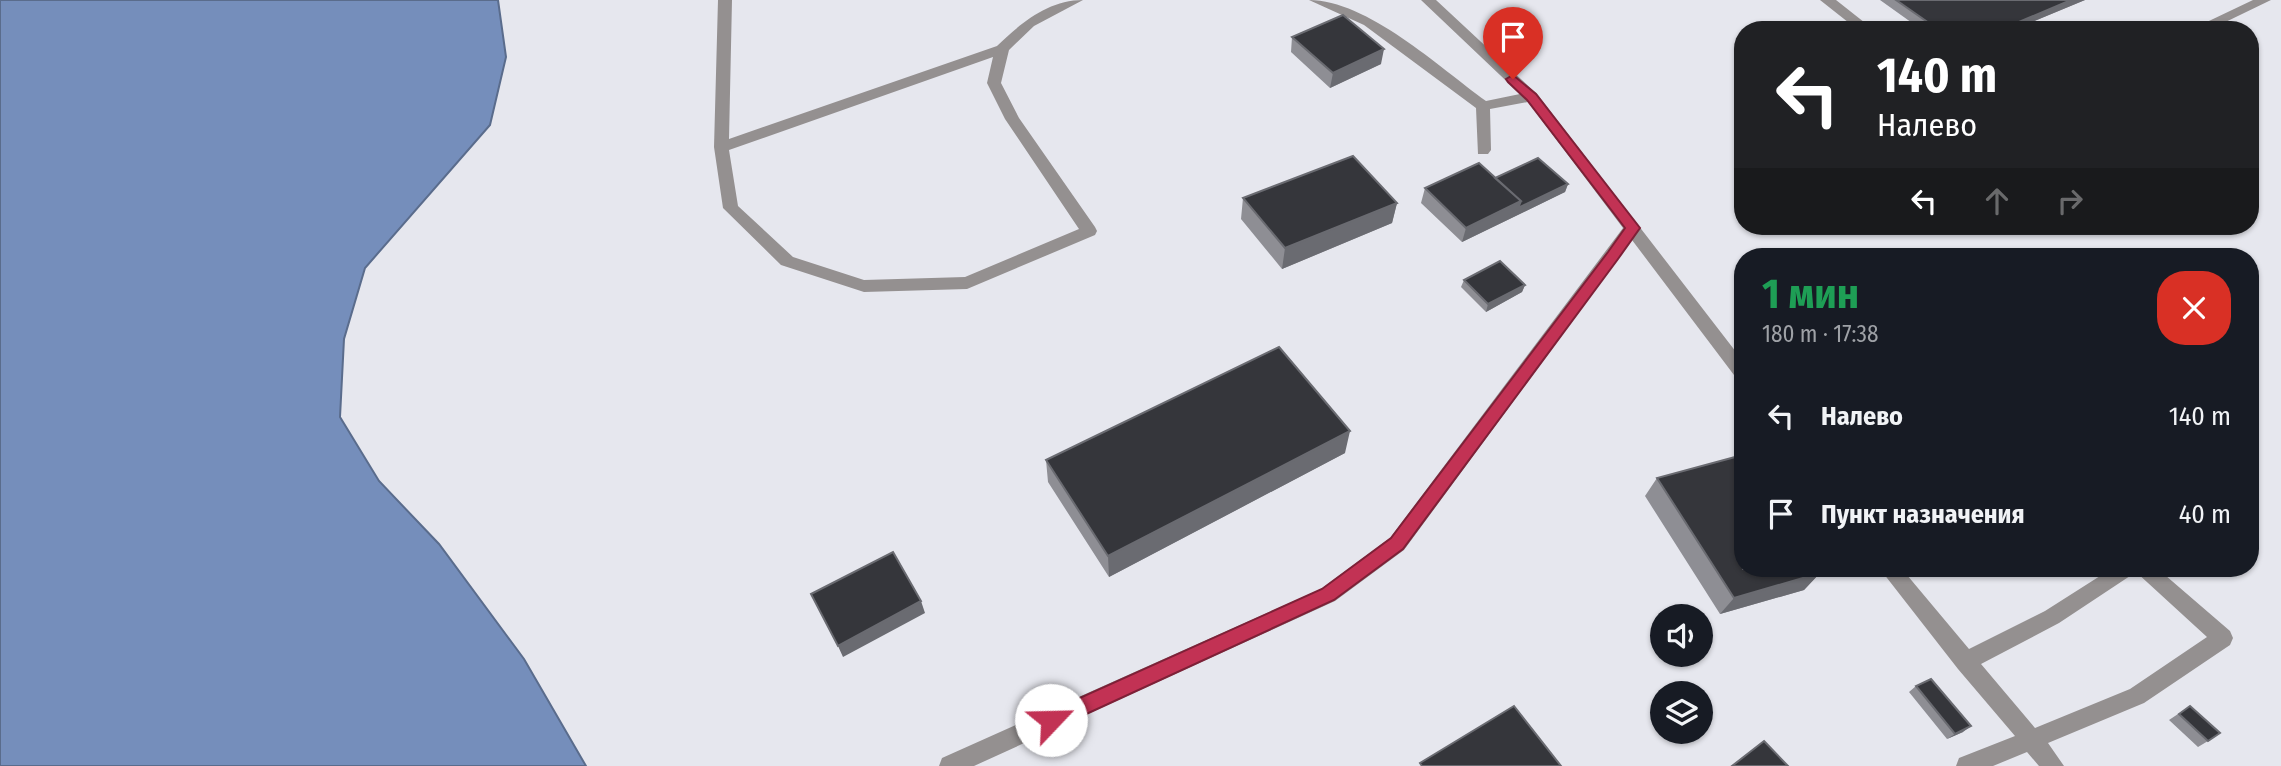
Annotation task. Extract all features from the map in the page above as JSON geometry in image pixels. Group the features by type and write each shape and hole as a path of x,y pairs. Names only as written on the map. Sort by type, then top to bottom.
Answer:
{"lane":[{"path":"725,0 721,147 731,208 787,261 864,286 967,283 1089,231 1012,119 994,83 1002,49"},
{"path":"721,147 1002,49 1028,23 1076,0"},
{"path":"1315,0 1369,22 1483,106 1532,97"},
{"path":"1428,0 1532,97 1734,362"},
{"path":"1827,0 1855,21"},
{"path":"2217,21 2264,0"},
{"path":"1483,106 1483,150"},
{"path":"950,766 1328,595 1397,544 1632,228"},
{"path":"1896,577 2053,766"},
{"path":"1965,662 2052,617 2114,577"},
{"path":"1967,766 1988,761 2030,739 2137,696 2223,638 2153,577"}],"water":[{"path":"0,0 498,0 506,57 490,125 365,268 344,339 340,417 379,481 439,544 524,659 586,766 0,766"}],"building":[{"path":"1896,0 2071,0 2021,21 1926,21"},
{"path":"1343,15 1384,49 1333,73 1292,37"},
{"path":"1353,156 1397,203 1285,248 1243,198"},
{"path":"1538,158 1568,184 1518,208 1521,201 1495,178"},
{"path":"1479,163 1521,201 1466,228 1425,188"},
{"path":"1500,261 1525,285 1488,304 1464,280"},
{"path":"1279,347 1350,431 1108,556 1046,460"},
{"path":"1734,457 1734,577 1806,577 1734,598 1657,478"},
{"path":"893,552 921,601 838,646 811,594"},
{"path":"1931,679 1971,726 1955,734 1916,686"},
{"path":"1514,706 1561,766 1422,766 1420,763"},
{"path":"2190,706 2220,733 2208,741 2179,714"},
{"path":"1764,741 1788,766 1732,766"}],"route":[{"path":"1051,720 1328,595 1397,544 1613,255 1632,228 1532,97 1513,79"}]}
